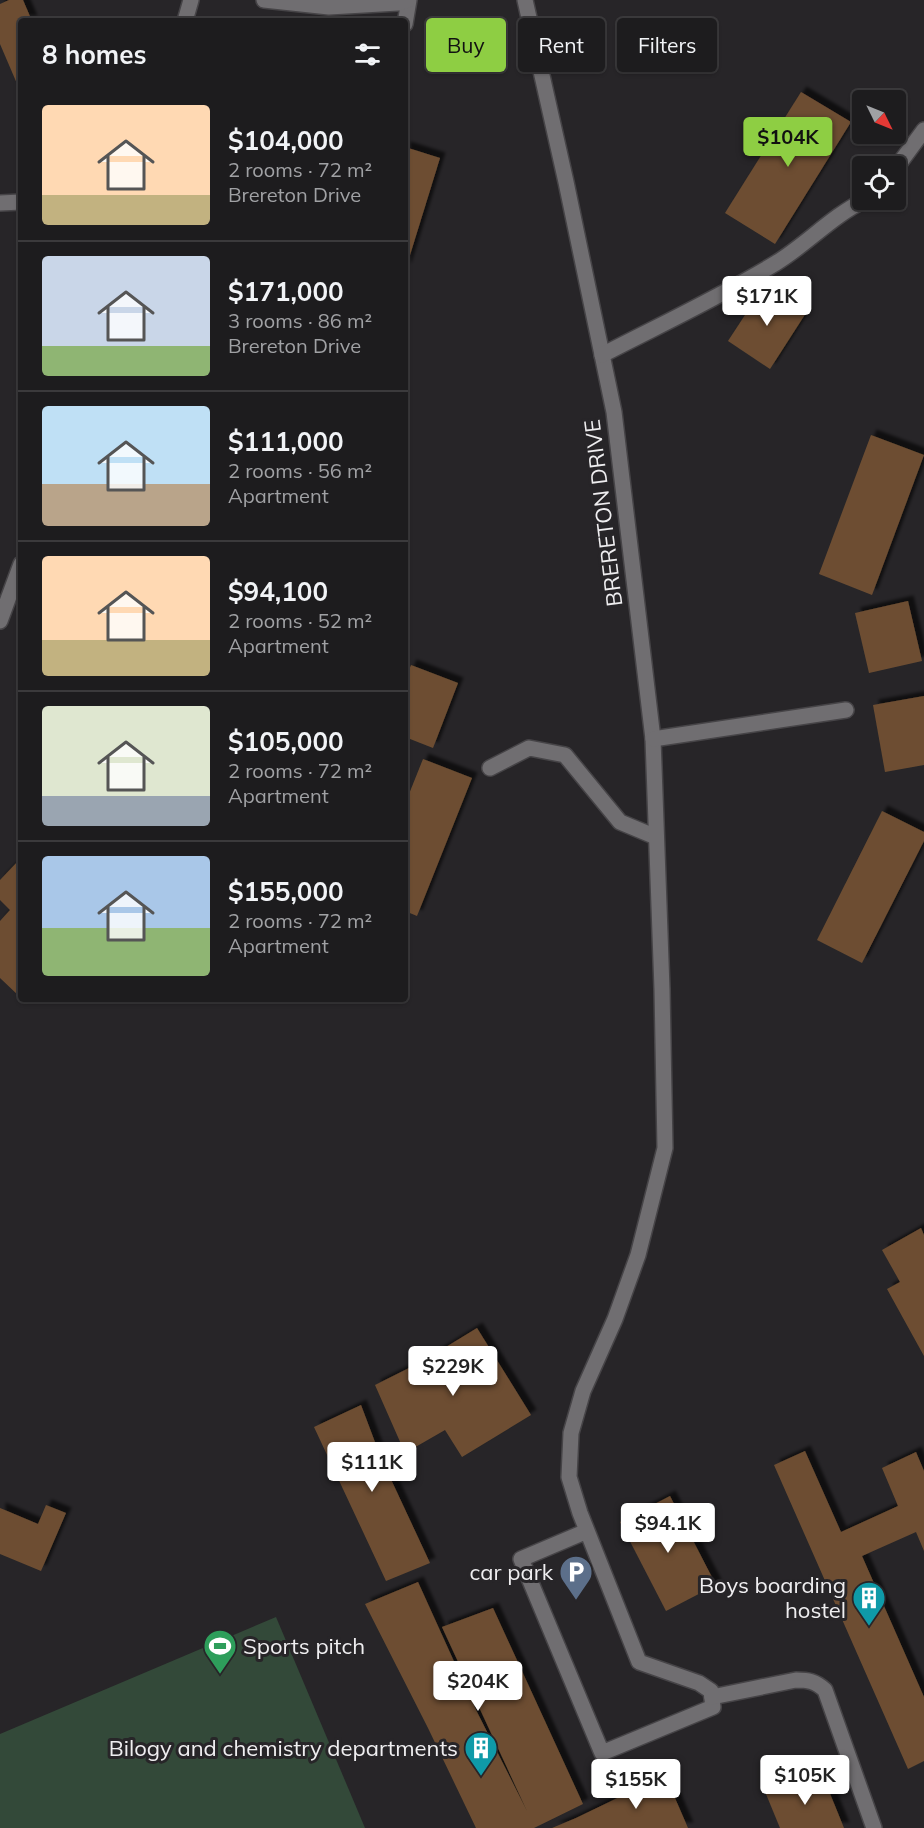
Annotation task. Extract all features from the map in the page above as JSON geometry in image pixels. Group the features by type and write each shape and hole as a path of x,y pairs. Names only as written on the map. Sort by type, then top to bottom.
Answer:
{"street":[{"path":"186,18 191,0"},
{"path":"264,0 329,7 398,3 408,0 406,18"},
{"name":"BRERETON DRIVE","path":"525,0 614,412 653,739 663,1028 665,1148 638,1255 615,1319 583,1391 571,1433 569,1477 587,1531 639,1662 699,1683 711,1691 712,1697"},
{"path":"905,156 924,130"},
{"path":"0,203 18,202"},
{"path":"602,355 777,263 852,206"},
{"path":"0,621 18,572"},
{"path":"653,739 846,710"},
{"path":"490,768 529,748 565,755 620,822 656,837"},
{"path":"587,1531 521,1559 602,1753 713,1707 712,1697 796,1680 809,1680 819,1684 825,1690 874,1828"}],"green space":[{"name":"Sports pitch","path":"276,1617 365,1828 0,1828 0,1734"}],"building":[{"path":"9,0 23,0 31,18 18,18 18,86 0,44 0,4"},
{"path":"801,92 851,122 775,244 725,213"},
{"path":"408,148 440,158 408,262"},
{"path":"764,286 806,313 770,369 728,341"},
{"path":"871,435 924,455 872,595 819,574"},
{"path":"908,601 922,661 869,673 855,613"},
{"path":"411,665 458,683 433,748 408,738 408,672"},
{"path":"924,696 924,765 885,772 873,705"},
{"path":"423,759 472,778 417,916 408,912 408,796"},
{"path":"882,811 924,832 924,841 862,963 817,940"},
{"path":"18,861 18,995 0,978 0,921 10,910 0,900 0,880"},
{"path":"921,1228 924,1235 924,1356 887,1289 900,1282 882,1250"},
{"path":"477,1328 531,1415 462,1457 445,1430 405,1453 375,1385 423,1361"},
{"path":"361,1405 381,1458 430,1563 386,1581 314,1427"},
{"name":"Boys boarding hostel","path":"805,1451 841,1532 898,1506 882,1468 916,1452 924,1471 924,1551 916,1532 862,1556 924,1697 924,1761 908,1769 774,1465"},
{"path":"670,1496 716,1585 666,1611 620,1522"},
{"path":"46,1505 66,1513 41,1571 0,1554 0,1508 38,1524"},
{"path":"418,1582 476,1710 527,1811 442,1627 493,1608 583,1804 534,1828 476,1828 365,1604"},
{"path":"822,1774 844,1828 780,1828 766,1794"},
{"path":"665,1775 688,1828 552,1828 576,1818"}],"place":[{"name":"car park","path":"576,1601"},
{"name":"Boys boarding hostel","path":"869,1627"},
{"name":"Sports pitch","path":"220,1675"},
{"name":"Bilogy and chemistry departments","path":"481,1777"}]}
